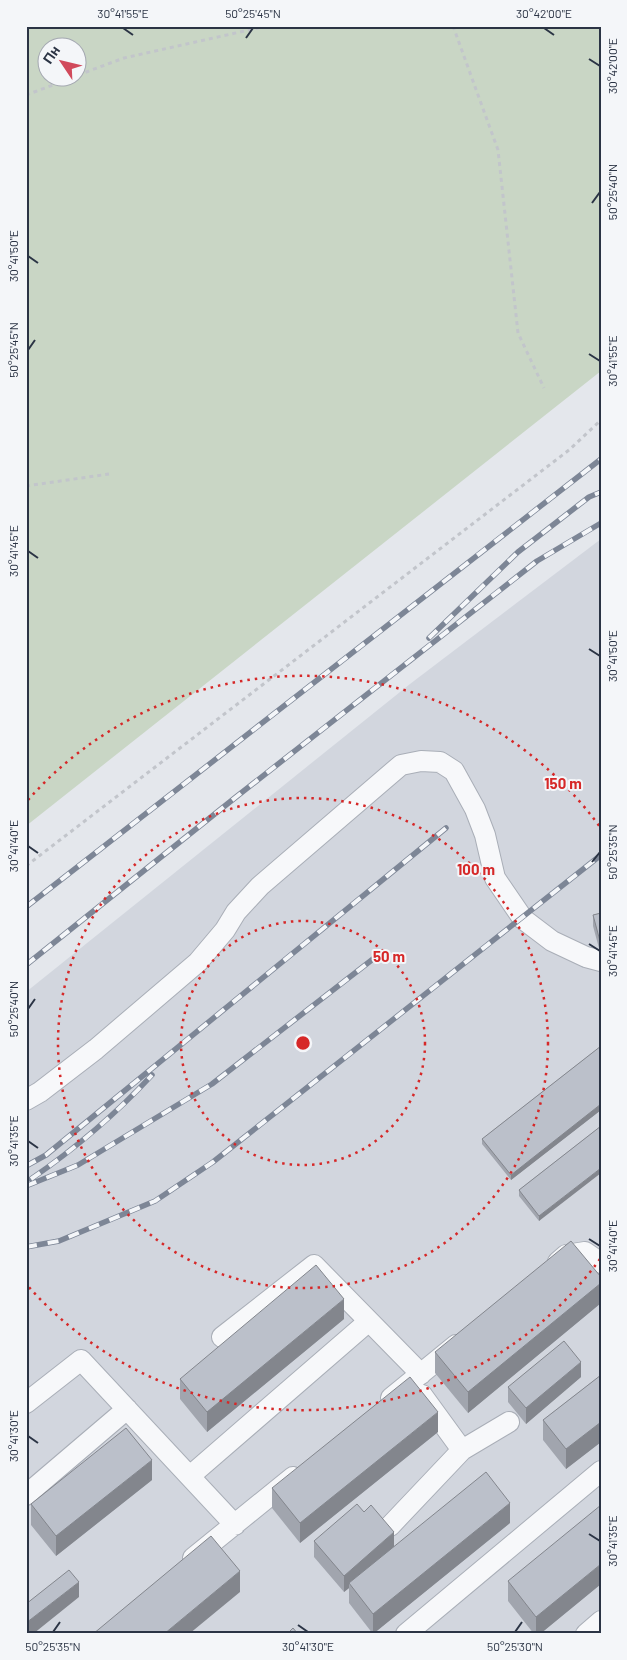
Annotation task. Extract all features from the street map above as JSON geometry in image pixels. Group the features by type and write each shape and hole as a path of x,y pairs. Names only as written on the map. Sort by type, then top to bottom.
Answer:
{"lane":[{"path":"26,1100 40,1092 96,1050 198,962 225,930 242,904 260,886 401,765 421,761 440,762 454,771 485,834 495,878 523,919 552,941 586,957 601,961"},
{"path":"543,1274 566,1256 585,1252 601,1263"},
{"path":"222,1338 314,1265 369,1321 416,1377 462,1450"},
{"path":"190,1476 369,1321"},
{"path":"373,1412 467,1336"},
{"path":"26,1403 81,1360 235,1524"},
{"path":"26,1495 127,1409"},
{"path":"390,1526 462,1450 509,1422"},
{"path":"182,1567 304,1468"},
{"path":"406,1634 601,1471"},
{"path":"586,1634 601,1621"}],"path":[{"path":"88,72 124,58 267,26"},
{"path":"453,26 498,150 518,332 544,388"},
{"path":"26,95 45,88"},
{"path":"26,866 569,450 601,420"},
{"path":"26,486 109,474"}],"shaded area":[{"path":"601,539 601,1634 26,1634 26,992 410,684"}],"green space":[{"path":"26,26 601,26 601,371 26,826"}],"building":[{"path":"601,913 601,941 600,941 593,915"},
{"path":"601,1046 601,1104 511,1175 482,1139"},
{"path":"601,1126 601,1168 539,1216 519,1190"},
{"path":"571,1241 601,1277 601,1283 468,1392 435,1352"},
{"path":"316,1265 344,1299 207,1412 180,1379"},
{"path":"564,1341 581,1362 526,1408 508,1387"},
{"path":"601,1375 601,1422 566,1449 543,1420"},
{"path":"410,1377 438,1412 300,1523 272,1488"},
{"path":"126,1428 152,1460 56,1536 31,1504"},
{"path":"486,1472 510,1503 373,1614 349,1583"},
{"path":"357,1504 364,1512 371,1505 394,1532 344,1576 314,1541"},
{"path":"601,1505 601,1564 536,1617 508,1581"},
{"path":"211,1536 240,1571 164,1634 93,1634"},
{"path":"69,1570 79,1582 26,1623 26,1604"},
{"path":"293,1628 298,1634 287,1634"}],"railway":[{"path":"26,907 601,459"},
{"path":"429,638 518,552 589,497 601,492"},
{"path":"26,965 236,797 537,561 601,523"},
{"path":"26,1166 46,1155 446,828"},
{"path":"26,1247 59,1241 155,1201 213,1162 601,855"},
{"path":"26,1186 78,1165 212,1084 382,952"},
{"path":"31,1179 94,1130 124,1104 152,1075"}]}
